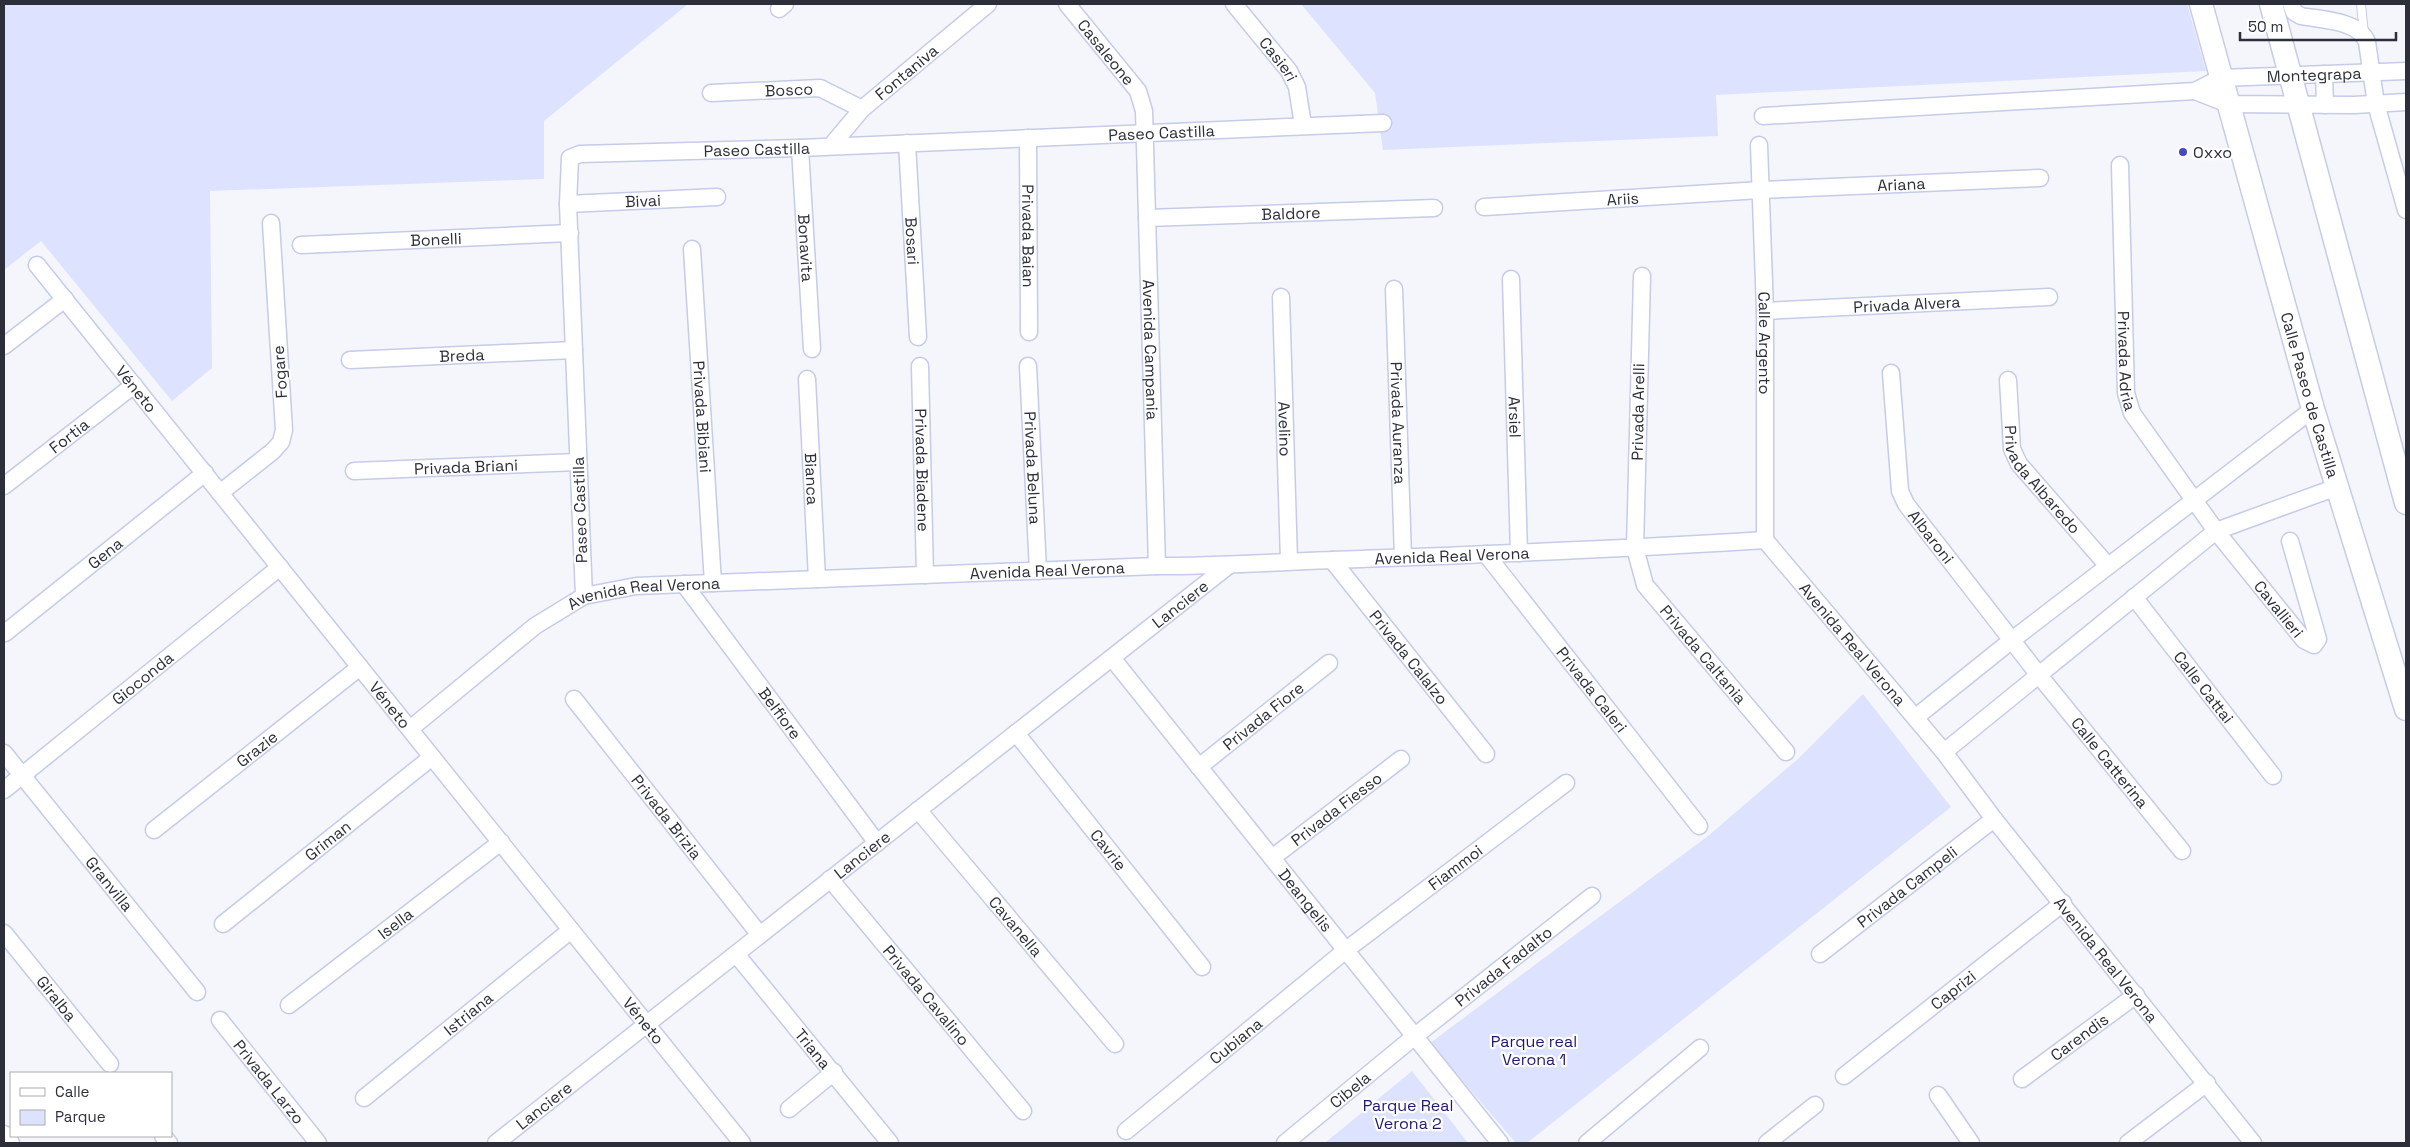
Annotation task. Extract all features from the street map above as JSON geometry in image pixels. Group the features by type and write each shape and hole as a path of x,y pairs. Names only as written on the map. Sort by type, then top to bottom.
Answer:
{"street":[{"name":"Fontaniva","path":"832,146 862,109 988,4"},
{"name":"Casaleone","path":"1067,4 1138,91 1144,111 1145,133"},
{"name":"Casieri","path":"1234,4 1289,71 1297,87 1303,125"},
{"name":"Calle Paseo de Castilla","path":"2201,4 2313,409 2406,709"},
{"path":"2270,4 2299,104 2406,503"},
{"path":"2291,4 2294,12 2301,16 2354,26 2364,34 2376,104 2406,210"},
{"name":"Montegrapa","path":"2221,78 2406,71"},
{"path":"2324,74 2325,104"},
{"path":"1763,116 2195,91 2221,78"},
{"name":"Bosco","path":"711,93 820,88 862,109"},
{"path":"2195,91 2228,104"},
{"name":"Montegrapa","path":"2228,104 2376,104 2406,102"},
{"name":"Paseo Castilla","path":"584,596 568,204 570,158 580,154 800,148 1383,123"},
{"name":"Avenida Campania","path":"1145,133 1157,566"},
{"name":"Privada Baian","path":"1028,138 1029,332"},
{"name":"Bosari","path":"908,143 918,337"},
{"name":"Calle Argento","path":"1759,145 1765,311 1765,540"},
{"name":"Bonavita","path":"800,148 812,349"},
{"name":"Privada Adria","path":"2120,165 2126,393 2132,413 2216,531"},
{"name":"Ariana","path":"1761,190 2040,178"},
{"name":"Ariis","path":"1484,206 1761,190"},
{"name":"Bivai","path":"568,204 717,197"},
{"name":"Baldore","path":"1147,218 1434,208"},
{"name":"Fogare","path":"220,493 274,451 281,442 284,430 271,223"},
{"name":"Bonelli","path":"301,245 570,232"},
{"name":"Privada Bibiani","path":"692,249 713,583"},
{"name":"Véneto","path":"37,265 742,1143"},
{"name":"Privada Arelli","path":"1635,548 1642,276"},
{"name":"Arsiel","path":"1511,280 1519,553"},
{"name":"Privada Auranza","path":"1394,289 1403,557"},
{"name":"Avelino","path":"1281,297 1289,561"},
{"name":"Privada Alvera","path":"1765,311 2049,297"},
{"path":"4,346 65,299"},
{"name":"Breda","path":"350,360 574,350"},
{"name":"Privada Biadene","path":"920,366 925,575"},
{"name":"Privada Beluna","path":"1028,366 1038,570"},
{"name":"Albaroni","path":"1891,373 1900,491 1906,504 2038,674"},
{"name":"Bianca","path":"807,379 818,579"},
{"name":"Privada Albaredo","path":"2008,380 2012,449 2018,464 2108,566"},
{"name":"Fortia","path":"4,486 134,385"},
{"path":"1916,718 2012,640 2313,409"},
{"name":"Privada Briani","path":"354,471 578,462"},
{"name":"Gena","path":"5,633 205,473"},
{"path":"1944,752 2216,531 2337,487"},
{"name":"Cavallieri","path":"2216,531 2304,640 2314,645 2318,639 2290,541"},
{"name":"Avenida Real Verona","path":"410,729 535,626 584,596 636,586 1038,570 1228,566 1289,561 1635,548 1765,540 1944,752 1994,818 2253,1143"},
{"name":"Privada Caltania","path":"1635,548 1645,585 1786,752"},
{"name":"Privada Caleri","path":"1486,554 1699,826"},
{"name":"Privada Calalzo","path":"1332,560 1486,754"},
{"name":"Lanciere","path":"496,1143 1228,566"},
{"name":"Gioconda","path":"4,790 280,567"},
{"name":"Belfiore","path":"684,584 877,843"},
{"name":"Calle Cattai","path":"2134,597 2273,776"},
{"name":"Deangelis","path":"1112,658 1500,1143"},
{"name":"Privada Fiore","path":"1199,767 1329,663"},
{"name":"Grazie","path":"154,830 360,666"},
{"name":"Calle Catterina","path":"2038,674 2182,851"},
{"name":"Privada Brizia","path":"574,699 760,935"},
{"name":"Cavrie","path":"1016,733 1202,967"},
{"name":"Granvilla","path":"4,753 197,992"},
{"name":"Griman","path":"223,924 432,757"},
{"name":"Privada Fiesso","path":"1272,858 1401,758"},
{"name":"Fiammoi","path":"1346,950 1566,783"},
{"name":"Cavanella","path":"918,810 1115,1044"},
{"name":"Privada Campeli","path":"1820,954 1994,818"},
{"name":"Isella","path":"289,1005 501,842"},
{"name":"Privada Cavalino","path":"830,879 1023,1111"},
{"name":"Privada Fadalto","path":"1415,1036 1592,896"},
{"name":"Caprizi","path":"1844,1076 2063,903"},
{"name":"Istriana","path":"364,1098 571,930"},
{"name":"Giralba","path":"4,933 110,1064"},
{"name":"Cubiana","path":"1126,1131 1346,950"},
{"name":"Triana","path":"736,954 890,1143"},
{"name":"Carendis","path":"2022,1079 2136,995"},
{"name":"Privada Larzo","path":"220,1020 318,1143"},
{"name":"Cibela","path":"1285,1143 1415,1036"},
{"path":"1587,1143 1700,1048"},
{"path":"788,1110 834,1072"},
{"path":"2128,1143 2207,1083"},
{"path":"1938,1095 1971,1143"},
{"path":"1767,1143 1815,1105"},
{"path":"4,1134 12,1143"}],"lane":[{"path":"2361,4 2364,34"}],"green space":[{"path":"4,4 688,4 544,121 544,179 210,191 212,368 172,401 41,241 4,270"},
{"path":"1301,4 2187,4 2206,71 1716,95 1718,136 1383,150 1375,93"},
{"name":"Parque real Verona 1","path":"1863,694 1951,807 1527,1143 1516,1143 1430,1043 1708,836 1799,758"},
{"name":"Parque Real Verona 2","path":"1412,1071 1468,1143 1325,1143"}],"place":[{"name":"Oxxo","path":"2183,152"}]}
